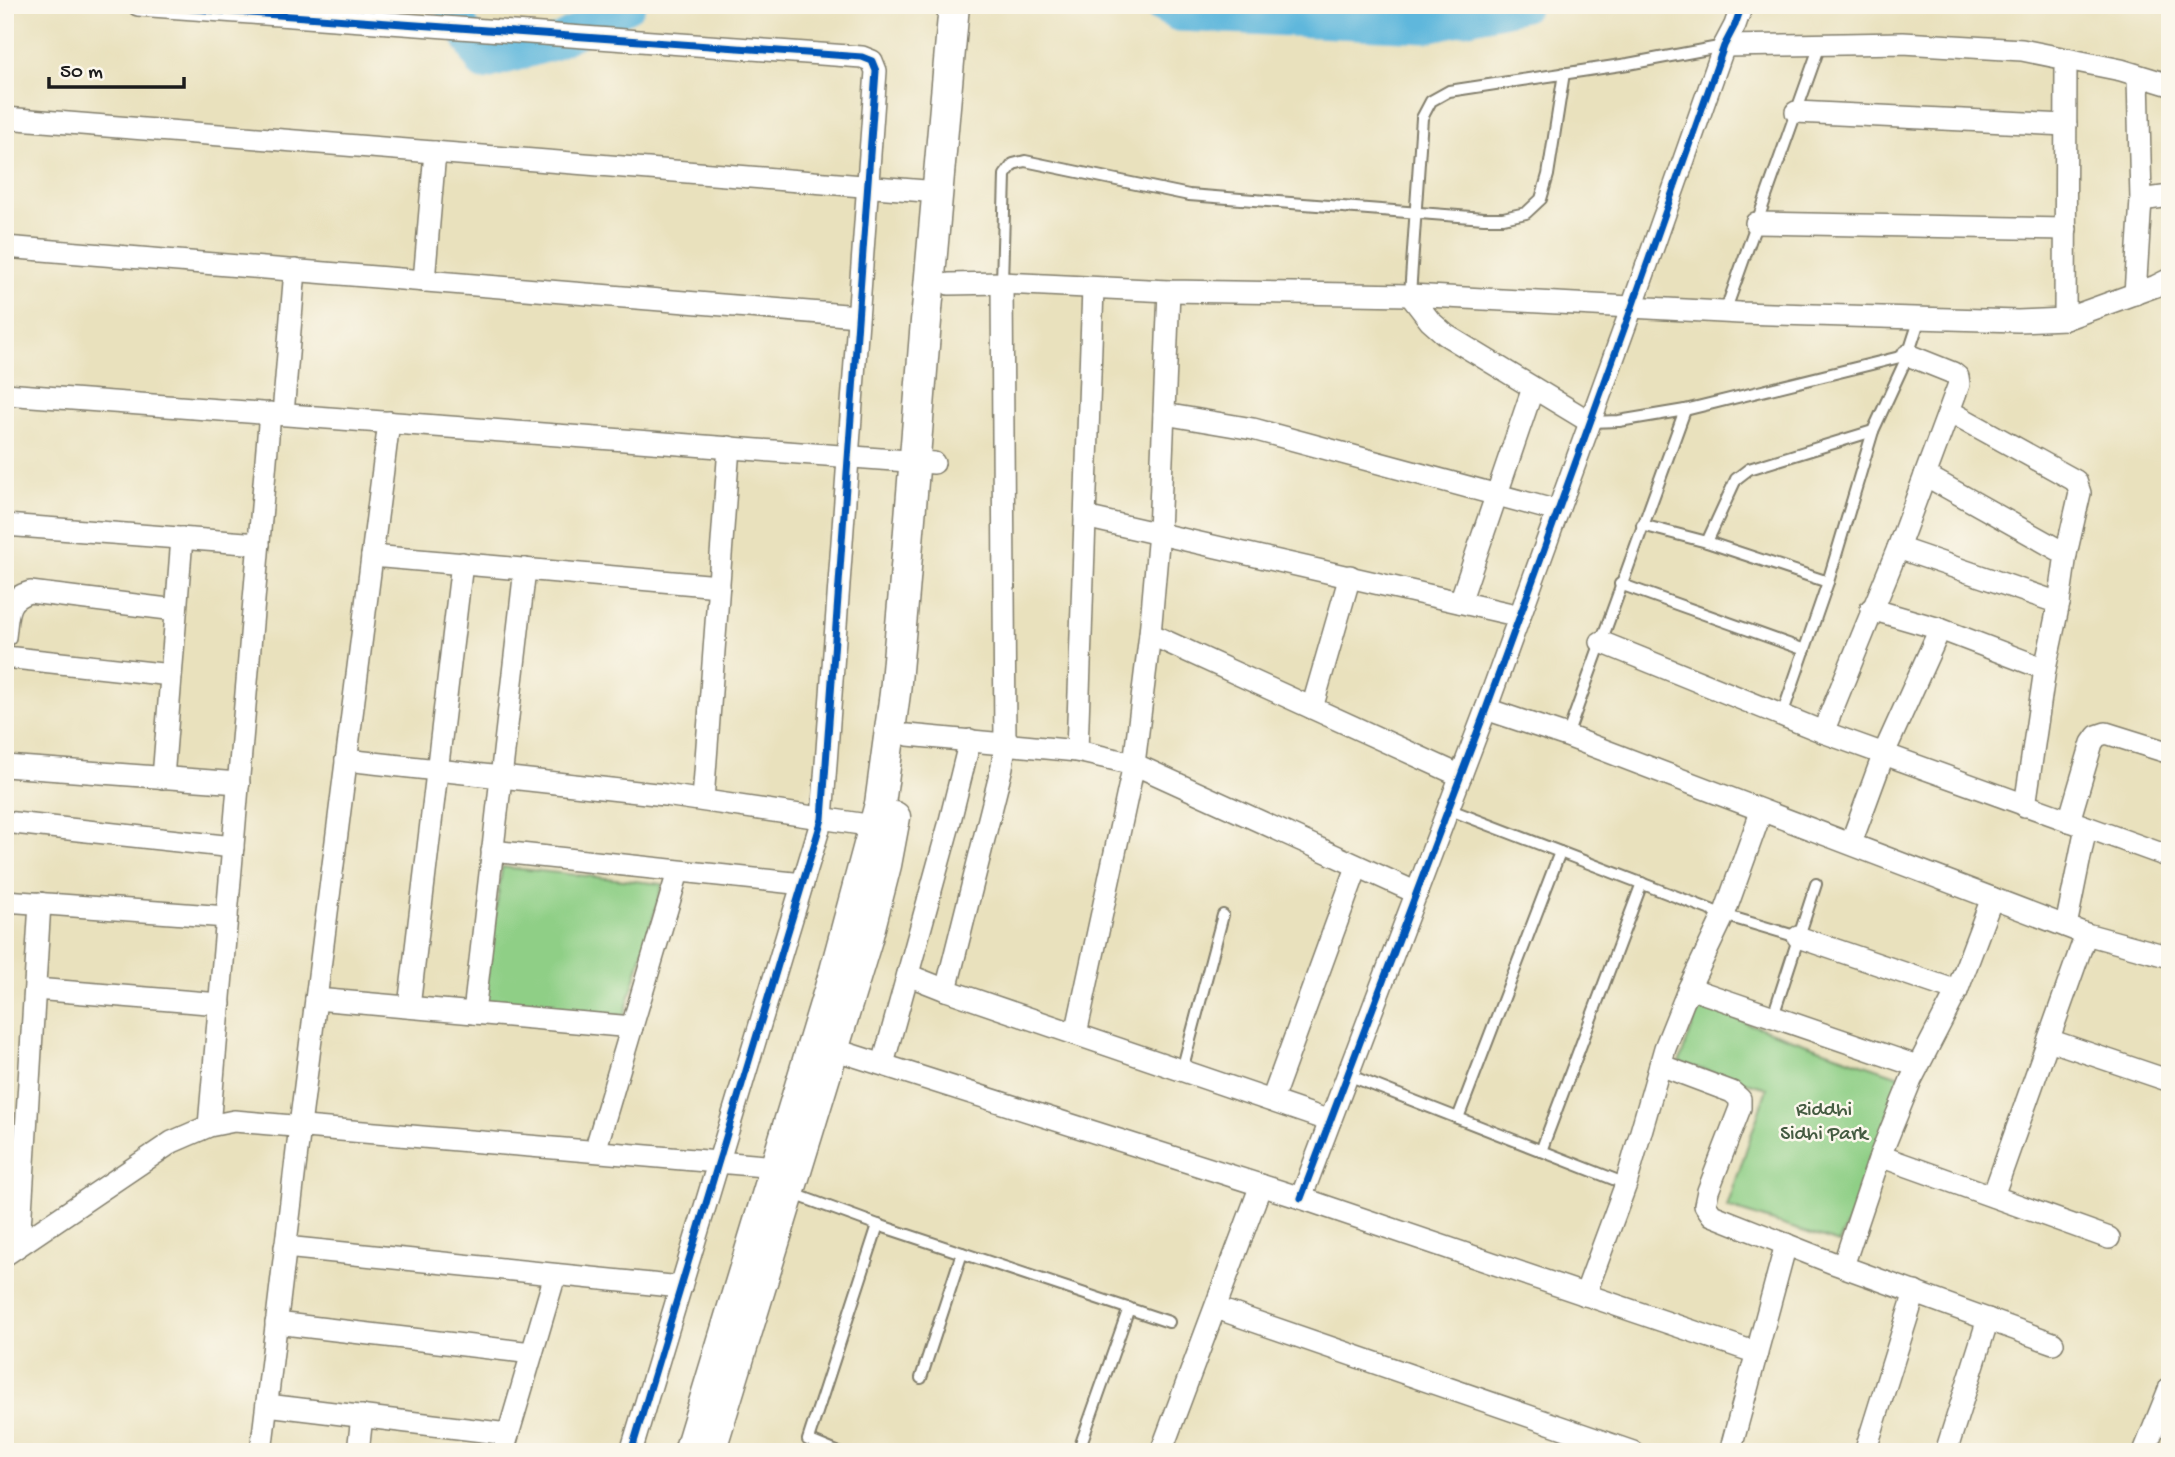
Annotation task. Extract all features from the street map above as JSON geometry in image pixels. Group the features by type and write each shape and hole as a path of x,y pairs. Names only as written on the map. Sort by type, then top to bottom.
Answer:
{"street":[{"path":"138,5 862,57 872,61 876,71 822,819 631,1452"},
{"path":"710,1452 880,804 950,284 955,116 954,5"},
{"path":"688,1452 783,1178 833,1049 886,865 917,671 924,462 938,192 955,116 974,5"},
{"path":"1301,1198 1486,709 1724,46 1739,15"},
{"path":"1724,46 1903,43 2022,50 2121,71 2170,85"},
{"path":"2065,318 2066,59"},
{"path":"2135,294 2141,200 2138,77"},
{"path":"1796,112 2066,125"},
{"path":"5,118 938,192"},
{"path":"424,281 435,152"},
{"path":"2141,200 2170,196"},
{"path":"1756,223 2066,229"},
{"path":"5,247 858,316"},
{"path":"209,1126 259,544 295,270"},
{"path":"950,284 1002,283 1169,291 1410,295 1725,312 2018,321 2065,318 2165,285"},
{"path":"946,990 986,834 1005,744 1002,283"},
{"path":"1077,751 1093,288"},
{"path":"1076,1034 1134,764 1159,532 1169,291"},
{"path":"1410,295 1430,321 1446,335 1590,422"},
{"path":"1823,732 1898,548 1959,384 1958,377 1953,373 1908,355"},
{"path":"1460,602 1533,388"},
{"path":"5,394 924,462"},
{"path":"1949,411 2076,481 2080,493 2045,669 2025,806"},
{"path":"1164,414 1253,429 1557,511"},
{"path":"261,1452 389,422"},
{"path":"703,800 729,447"},
{"path":"1925,475 2066,554"},
{"path":"1085,517 1520,616"},
{"path":"5,525 259,544"},
{"path":"163,778 182,538"},
{"path":"1898,548 2059,603"},
{"path":"372,556 719,586"},
{"path":"410,1007 462,563"},
{"path":"474,1013 525,569"},
{"path":"1312,708 1350,576"},
{"path":"5,637 10,605 17,596 30,592 176,610"},
{"path":"1871,609 1940,629 2045,669"},
{"path":"1851,843 1884,753 1940,629"},
{"path":"1150,634 1461,776"},
{"path":"1601,642 1823,732 2170,857"},
{"path":"5,657 171,675"},
{"path":"1486,709 1567,736 2086,934 2170,957"},
{"path":"2066,926 2078,824 2092,743 2097,736 2106,733 2170,753"},
{"path":"908,735 1077,751 1134,764 1417,893"},
{"path":"883,1064 970,740"},
{"path":"346,760 703,800 874,826"},
{"path":"5,766 239,783"},
{"path":"1585,1295 1626,1184 1660,1065 1689,988 1724,915 1762,811"},
{"path":"5,822 233,847"},
{"path":"949,825 986,834"},
{"path":"492,851 803,884"},
{"path":"1272,1100 1357,867"},
{"path":"595,1151 678,872"},
{"path":"1843,1266 1880,1156 1917,1066 1957,991 1992,898"},
{"path":"5,901 227,917"},
{"path":"12,1250 40,904"},
{"path":"1993,1196 2086,934"},
{"path":"1798,937 1957,991"},
{"path":"908,975 1331,1121"},
{"path":"1689,988 1917,1066"},
{"path":"35,989 220,1004"},
{"path":"316,999 632,1027"},
{"path":"2049,1040 2170,1081"},
{"path":"833,1049 1301,1198 1757,1353"},
{"path":"1660,1065 1732,1092 1740,1099 1740,1108 1705,1205 1712,1215 2053,1343"},
{"path":"12,1250 172,1142 209,1126 234,1121 719,1162 783,1178"},
{"path":"1880,1156 2109,1238"},
{"path":"1161,1452 1261,1185"},
{"path":"1730,1452 1786,1244"},
{"path":"285,1247 681,1287"},
{"path":"267,1405 362,1416 505,1443 555,1275"},
{"path":"1865,1452 1915,1292"},
{"path":"1216,1308 1633,1452"},
{"path":"1946,1452 1988,1319"},
{"path":"276,1323 532,1353"},
{"path":"2144,1452 2170,1387"},
{"path":"358,1452 362,1416"}],"lane":[{"path":"1725,312 1820,45"},
{"path":"1410,295 1422,118 1431,101 1449,91 1724,46"},
{"path":"1002,283 1006,176 1013,164 1025,161 1189,195 1503,219 1526,213 1541,199 1564,74"},
{"path":"1782,715 1828,582 1873,431 1908,355 1920,318"},
{"path":"1590,422 1619,421 1685,410 1908,355"},
{"path":"1567,736 1685,410"},
{"path":"1707,541 1736,479 1749,469 1873,431"},
{"path":"1642,525 1707,541 1828,582"},
{"path":"1620,584 1805,650"},
{"path":"1448,809 1724,915 1798,937"},
{"path":"1458,1118 1560,852"},
{"path":"1541,1151 1642,883"},
{"path":"1773,1016 1815,884"},
{"path":"1182,1070 1223,915"},
{"path":"1348,1075 1626,1184"},
{"path":"783,1178 878,1225 1169,1322"},
{"path":"838,1452 808,1440 878,1225"},
{"path":"921,1378 962,1253"},
{"path":"1077,1452 1129,1308"}],"green space":[{"path":"502,867 663,884 624,1016 483,1003"},
{"name":"Riddhi Sidhi Park","path":"1700,1007 1911,1080 1839,1243 1727,1207 1767,1088 1679,1063"}],"waterway":[{"path":"450,5 483,64 550,45 629,5"},
{"path":"1159,5 1178,15 1426,26 1524,5"}],"cycle path":[{"path":"138,5 862,57 872,61 876,71 822,819 631,1452"},
{"path":"1301,1198 1486,709 1724,46 1742,5"}]}
